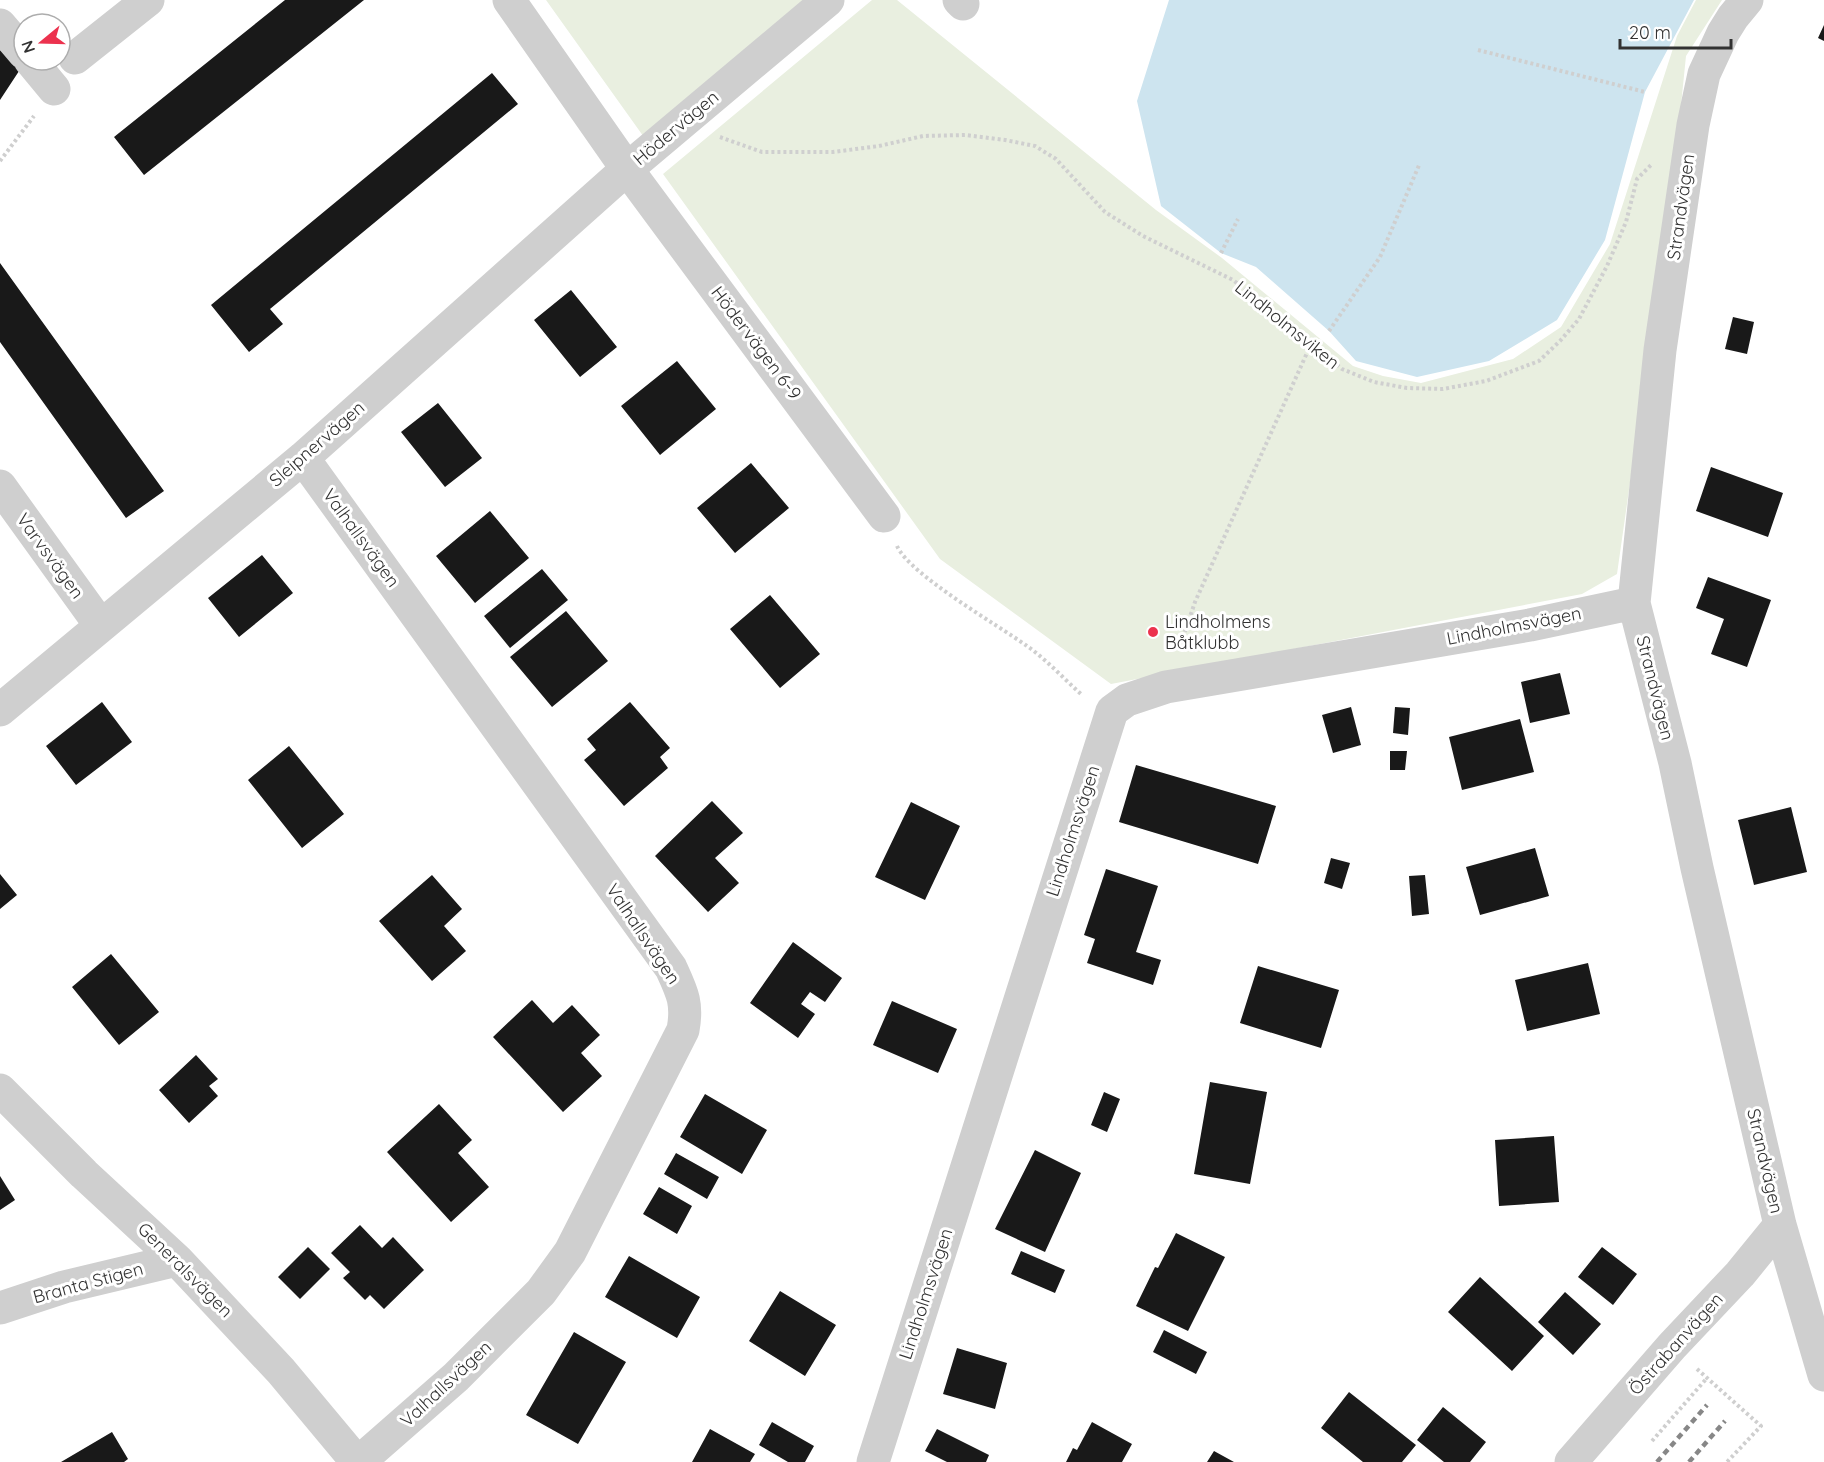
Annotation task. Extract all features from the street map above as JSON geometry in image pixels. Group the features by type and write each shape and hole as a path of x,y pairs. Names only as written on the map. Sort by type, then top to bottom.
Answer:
{"street":[{"path":"75,58 148,0"},
{"name":"Hödervägen","path":"509,0 627,169 828,0"},
{"name":"Strandvägen","path":"1747,0 1723,33 1704,74 1693,125 1660,350 1634,603 1675,763 1702,891 1780,1225 1824,1375"},
{"path":"0,25 12,39"},
{"path":"40,72 54,88"},
{"name":"Sleipnervägen","path":"0,710 303,458 627,169"},
{"name":"Hödervägen 6-9","path":"627,169 884,516"},
{"name":"Valhallsvägen","path":"303,458 671,968 684,997 685,1017 682,1030 570,1252 541,1292 456,1377 358,1462"},
{"name":"Varvsvägen","path":"0,486 100,626"},
{"name":"Lindholmsvägen","path":"873,1462 1112,711 1127,700 1166,687 1530,625 1634,603"},
{"name":"Generalsvägen","path":"0,1090 84,1174 177,1260 281,1371 358,1462"},
{"name":"Östrabanvägen","path":"1571,1462 1672,1346 1740,1274 1780,1225"},
{"name":"Branta Stigen","path":"0,1308 64,1287 177,1260"}],"path":[{"path":"1478,50 1645,92"},
{"path":"0,161 54,88"},
{"name":"Lindholmsviken","path":"685,120 699,131 762,152 833,152 879,147 923,136 964,135 1035,146 1056,159 1105,212 1143,236 1233,280 1342,369 1374,382 1407,388 1443,389 1486,381 1539,361 1578,319 1607,266 1626,222 1637,178 1653,163"},
{"path":"1329,331 1380,257 1420,163"},
{"path":"1221,253 1238,219"},
{"path":"1166,687 1195,602 1311,344"},
{"path":"884,516 900,553 928,578 1029,648 1082,695 1112,711"},
{"path":"1672,1346 1761,1426 1727,1462"},
{"path":"1652,1441 1707,1378"}],"green space":[{"path":"546,0 813,0 646,140"},
{"path":"872,0 897,0 1156,210 1222,258 1353,366 1383,376 1421,383 1513,359 1561,327 1610,244 1677,36 1696,0 1722,0 1686,56 1674,174 1617,574 1582,594 1111,684 940,559 663,174"}],"water":[{"path":"1169,0 1694,0 1645,92 1605,240 1557,320 1489,361 1417,377 1356,361 1329,331 1256,267 1221,253 1161,206 1137,101"}],"building":[{"path":"285,0 364,0 144,175 114,137"},
{"path":"1824,25 1824,41 1818,38"},
{"path":"0,50 12,58 12,72 18,72 0,100"},
{"path":"492,73 518,104 270,309 283,324 249,352 211,305"},
{"path":"0,263 164,491 126,518 0,342"},
{"path":"571,290 617,347 580,377 534,320"},
{"path":"1733,317 1754,322 1747,354 1725,349"},
{"path":"677,361 716,409 660,455 621,406"},
{"path":"438,403 482,458 445,487 401,432"},
{"path":"751,463 789,508 735,553 697,508"},
{"path":"1711,467 1783,493 1768,537 1696,511"},
{"path":"490,511 529,558 475,603 436,556"},
{"path":"262,555 293,593 239,637 208,598"},
{"path":"542,569 568,600 510,648 484,616"},
{"path":"1708,577 1771,600 1747,667 1711,654 1724,619 1696,608"},
{"path":"770,595 820,654 780,688 730,629"},
{"path":"566,611 608,661 552,707 510,657"},
{"path":"1560,673 1570,714 1530,723 1521,682"},
{"path":"102,702 132,742 76,785 46,746"},
{"path":"630,702 670,748 660,757 668,768 624,806 584,760 596,750 587,739"},
{"path":"1351,707 1361,745 1333,753 1322,715"},
{"path":"1395,707 1410,708 1408,735 1393,733"},
{"path":"1520,719 1534,772 1462,790 1449,737"},
{"path":"289,746 344,814 302,848 248,780"},
{"path":"1390,751 1407,751 1405,770 1390,770"},
{"path":"1136,765 1276,806 1258,864 1119,822"},
{"path":"712,801 743,833 715,858 739,883 708,912 655,856"},
{"path":"911,802 960,826 925,900 875,877"},
{"path":"1791,807 1807,872 1754,885 1738,820"},
{"path":"1535,848 1549,896 1480,915 1466,867"},
{"path":"1331,858 1350,863 1342,889 1324,883"},
{"path":"1106,869 1158,886 1136,952 1161,960 1153,985 1087,963 1095,939 1084,935"},
{"path":"0,874 17,895 0,909"},
{"path":"432,875 462,909 444,926 466,951 432,981 379,921"},
{"path":"1425,875 1429,914 1412,916 1409,876"},
{"path":"793,942 842,978 825,1002 810,992 801,1004 815,1014 798,1038 750,1003"},
{"path":"111,954 159,1012 119,1045 72,987"},
{"path":"1588,963 1600,1014 1527,1031 1515,980"},
{"path":"1258,966 1339,990 1321,1048 1240,1023"},
{"path":"532,1000 553,1023 572,1005 600,1035 581,1053 602,1076 563,1112 493,1037"},
{"path":"892,1001 957,1029 938,1073 873,1045"},
{"path":"196,1055 218,1079 209,1086 218,1096 189,1123 159,1090"},
{"path":"1210,1082 1267,1092 1250,1184 1194,1174"},
{"path":"1104,1092 1120,1099 1107,1132 1091,1125"},
{"path":"705,1094 767,1130 742,1174 680,1137"},
{"path":"439,1104 472,1140 458,1153 489,1187 451,1222 387,1152"},
{"path":"1554,1136 1559,1202 1499,1206 1495,1140"},
{"path":"1035,1150 1081,1173 1045,1252 995,1229"},
{"path":"676,1153 719,1177 707,1199 664,1174"},
{"path":"0,1176 15,1200 0,1210"},
{"path":"659,1187 692,1206 677,1234 643,1214"},
{"path":"360,1225 382,1248 393,1237 424,1270 384,1309 370,1295 365,1300 343,1278 350,1272 331,1253"},
{"path":"1176,1233 1225,1257 1188,1331 1136,1306 1155,1267 1158,1268"},
{"path":"308,1247 330,1269 300,1299 278,1277"},
{"path":"1602,1247 1637,1274 1613,1305 1578,1277"},
{"path":"1021,1251 1065,1270 1055,1293 1011,1274"},
{"path":"629,1256 700,1297 677,1338 605,1297"},
{"path":"1480,1277 1544,1336 1512,1371 1448,1312"},
{"path":"780,1291 836,1325 805,1376 749,1341"},
{"path":"1565,1292 1601,1324 1573,1355 1538,1322"},
{"path":"1164,1330 1207,1352 1196,1374 1153,1352"},
{"path":"574,1332 626,1362 578,1444 526,1415"},
{"path":"957,1348 1007,1363 995,1409 943,1394"},
{"path":"1349,1392 1416,1445 1402,1462 1363,1462 1321,1428"},
{"path":"1443,1407 1486,1442 1470,1462 1444,1462 1417,1440"},
{"path":"772,1422 814,1446 805,1462 788,1462 759,1445"},
{"path":"1092,1422 1132,1444 1122,1462 1066,1462 1073,1448 1077,1450"},
{"path":"710,1429 755,1454 750,1462 692,1462"},
{"path":"937,1429 989,1455 986,1462 947,1462 925,1451"},
{"path":"112,1432 128,1459 124,1462 61,1462"},
{"path":"1214,1451 1234,1462 1207,1462"}],"railway":[{"path":"1657,1462 1707,1405"},
{"path":"1689,1462 1725,1421"}],"place":[{"name":"Lindholmens Båtklubb","path":"1153,632"}]}
